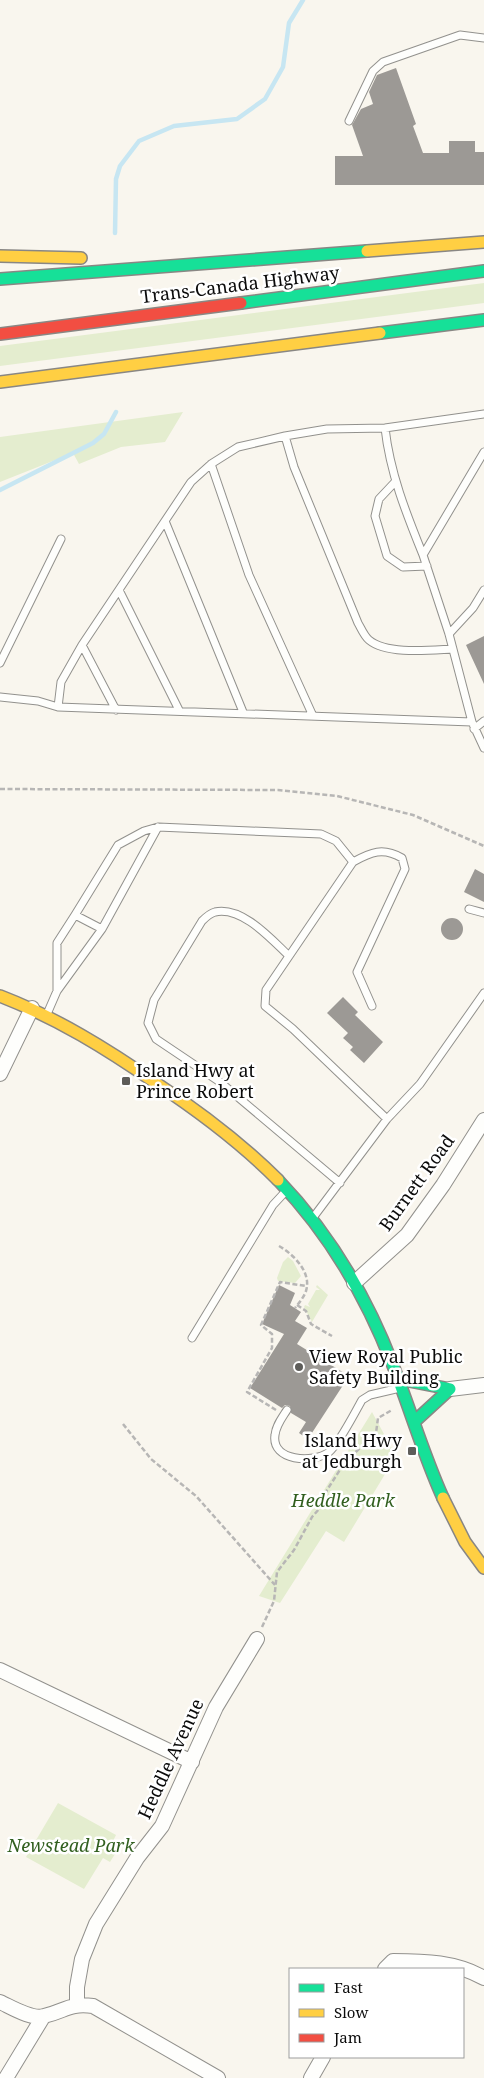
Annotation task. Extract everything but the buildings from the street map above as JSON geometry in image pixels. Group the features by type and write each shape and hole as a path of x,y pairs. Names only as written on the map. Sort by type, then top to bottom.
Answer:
{"main road":[{"path":"0,278 484,242"},
{"path":"0,256 92,258"},
{"path":"111,258 236,260"},
{"name":"Trans-Canada Highway","path":"0,334 484,271"},
{"path":"0,382 484,320"},
{"path":"0,996 47,1014 96,1042 179,1098 239,1143 287,1190 312,1220 354,1283 380,1334 400,1384 435,1486 467,1547 484,1568"},
{"path":"400,1384 450,1389"},
{"path":"414,1422 450,1389"}],"street":[{"path":"0,1074 32,1008"},
{"name":"Burnett Road","path":"354,1283 407,1235 443,1185 484,1120"},
{"path":"450,1389 484,1385"},
{"name":"Heddle Avenue","path":"76,2004 82,1959 96,1924 132,1866 162,1826 216,1707 257,1640"},
{"path":"0,1670 192,1762"},
{"path":"386,1968 393,1961 429,1961 460,1968"},
{"path":"464,1969 484,1978"},
{"path":"0,2002 20,2011 43,2017 76,2004 93,2006 218,2078"},
{"path":"6,2078 43,2017"},
{"path":"311,2078 322,2058"}],"lane":[{"path":"349,120 374,71 384,62 460,35 484,38"},
{"path":"58,707 61,682 82,645 191,482 212,464 238,447 327,428 385,428 484,414"},
{"path":"385,428 389,460 395,482 427,566 450,634 473,725 484,748"},
{"path":"285,436 294,466 358,623 369,640 386,648 453,649"},
{"path":"423,555 484,452"},
{"path":"212,464 250,576 313,716"},
{"path":"395,482 379,499 375,516 388,556 403,566 427,566"},
{"path":"165,522 243,712"},
{"path":"0,663 61,539"},
{"path":"119,590 179,710"},
{"path":"450,634 473,608 484,590"},
{"path":"82,645 116,710"},
{"path":"0,698 38,701 58,707 116,710 243,712 473,725 484,721"},
{"path":"57,991 57,944 118,845 144,831 158,826 321,834 336,841 353,862"},
{"path":"47,1014 57,991 102,929 158,826"},
{"path":"372,1006 357,972 405,869 402,858 390,851 373,851 353,862 266,990 265,1006 293,1029 388,1119"},
{"path":"469,909 484,913"},
{"path":"288,955 255,923 228,913 214,912 202,921 154,1000 148,1023 156,1039 220,1082 340,1183"},
{"path":"75,915 102,929"},
{"path":"312,1220 388,1119 420,1084 484,993"},
{"path":"192,1338 272,1205 287,1190"},
{"path":"286,1410 276,1427 274,1436 275,1446 282,1453 292,1458 321,1457 330,1451 362,1400 370,1395 400,1384"}],"path":[{"path":"0,789 278,790 329,794 364,801 413,815 484,846"},
{"path":"279,1246 297,1261 305,1274 306,1291 296,1307 306,1312 311,1324 332,1336"},
{"path":"265,1403 247,1392 272,1348 272,1334 261,1325 280,1282 306,1286"},
{"path":"265,1302 270,1304"},
{"path":"257,1640 274,1601 277,1572 284,1560 294,1550 312,1517 320,1508 327,1490 345,1462 376,1433 378,1418 384,1413 408,1405"},
{"path":"123,1424 151,1459 196,1496 275,1585"}],"green space":[{"path":"484,283 484,303 0,366 0,346"},
{"path":"183,412 165,442 121,447 79,464 73,453 0,482 0,437"},
{"path":"288,1257 293,1261 301,1276 295,1283 278,1281 277,1278 283,1262"},
{"path":"317,1285 328,1295 312,1322 304,1307 305,1305 310,1307 308,1304 316,1290 320,1290 316,1287"},
{"name":"Heddle Park","path":"372,1412 396,1456 344,1542 326,1531 280,1603 259,1596"},
{"name":"Newstead Park","path":"58,1803 116,1835 113,1841 120,1846 110,1862 103,1858 84,1889 26,1857"}],"waterway":[{"path":"115,233 116,179 120,166 139,141 174,126 237,119 265,99 283,67 289,23 303,0"},
{"path":"0,490 93,443 104,434 116,412"}],"traffic: fast":[{"path":"0,279 367,251"},
{"path":"241,303 484,271"},
{"path":"380,333 484,320"},
{"path":"278,1180 313,1221 358,1289 382,1338 443,1498"},
{"path":"399,1379 450,1389"},
{"path":"414,1422 450,1389"}],"traffic: slow":[{"path":"367,251 484,242"},
{"path":"0,256 81,258"},
{"path":"0,382 380,333"},
{"path":"0,996 61,1024 138,1070 220,1128 278,1180"},
{"path":"443,1498 465,1542 484,1568"}],"traffic: jam":[{"path":"0,334 241,303"}],"place":[{"name":"Island Hwy at Prince Robert","path":"126,1081"},
{"name":"View Royal Public Safety Building","path":"299,1367"},
{"name":"Island Hwy at Jedburgh","path":"412,1451"}]}
